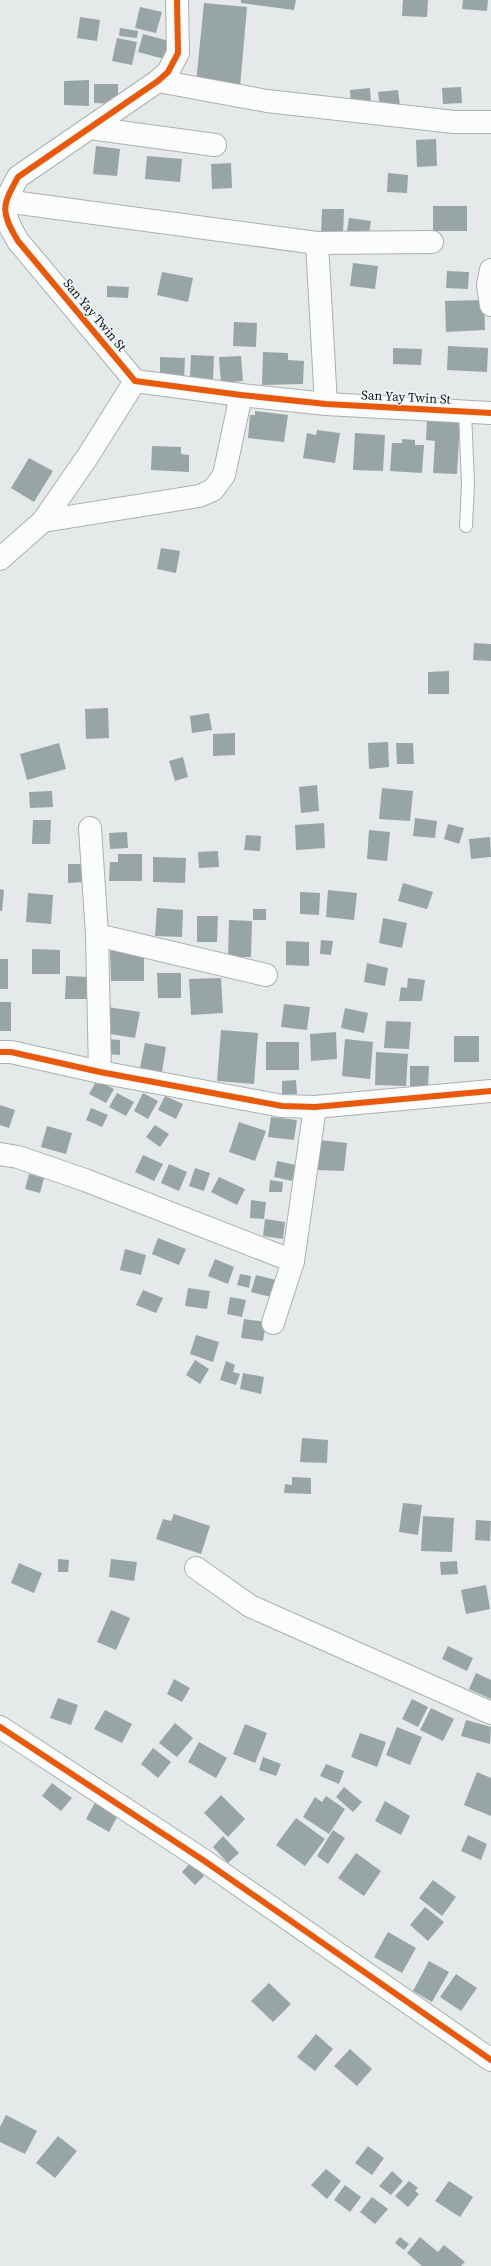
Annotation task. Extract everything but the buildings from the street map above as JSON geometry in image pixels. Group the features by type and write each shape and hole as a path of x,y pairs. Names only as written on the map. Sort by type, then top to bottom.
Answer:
{"street":[{"path":"177,0 178,53 168,72 158,81 18,177 4,214 317,242 432,242"},
{"path":"158,81 267,101 454,122 491,122"},
{"path":"90,128 215,145"},
{"name":"San Yay Twin St","path":"4,214 18,241 135,381 241,396 326,404 491,413"},
{"path":"317,242 326,404"},
{"path":"491,270 488,285 491,305"},
{"path":"0,559 43,521 88,456 135,381"},
{"path":"43,521 199,496 212,490 224,475 241,396"},
{"path":"90,828 96,934 100,1072"},
{"path":"96,934 266,974"},
{"path":"0,1052 11,1052 100,1072 282,1106 315,1107 491,1091"},
{"path":"273,1323 293,1261 315,1107"},
{"path":"0,1154 18,1157 85,1180 293,1261"},
{"path":"196,1568 250,1606 491,1713"},
{"path":"0,1727 203,1860 491,2060"}],"lane":[{"path":"465,412 468,483 466,526"}],"cycle path":[{"path":"177,0 178,53 168,72 158,81 18,177 6,202 5,209 8,222 18,241 135,381 241,395 326,404 491,413"},
{"path":"0,1052 11,1052 100,1072 282,1106 315,1107 491,1091"},
{"path":"0,1727 203,1860 491,2060"}]}
